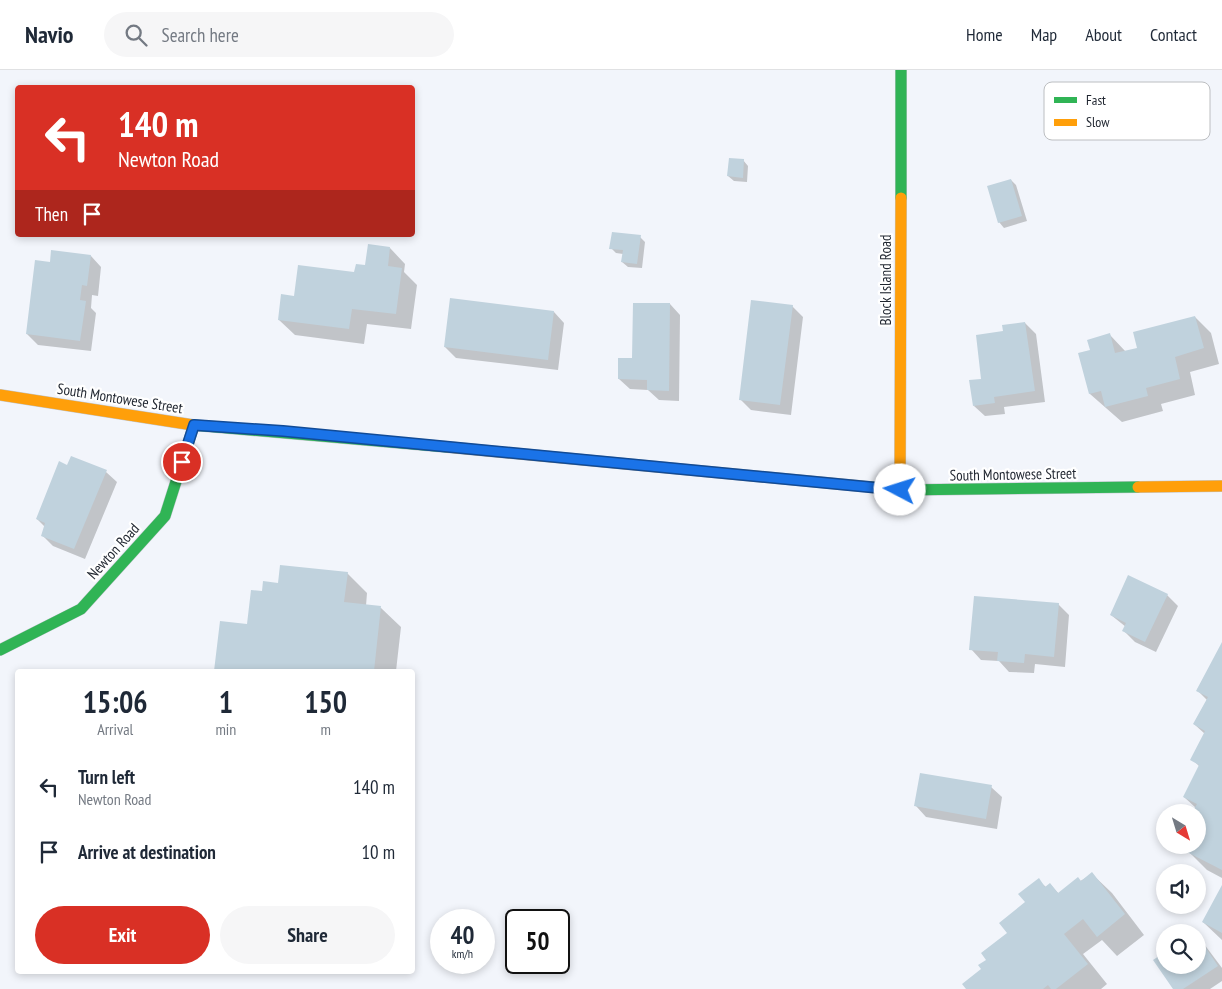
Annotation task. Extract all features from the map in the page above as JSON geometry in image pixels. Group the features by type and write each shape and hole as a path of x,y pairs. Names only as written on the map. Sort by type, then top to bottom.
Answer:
{"main road":[{"name":"Block Island Road","path":"900,70 900,490"},
{"name":"South Montowese Street","path":"0,395 194,425 292,432 900,490 1222,486"},
{"name":"Newton Road","path":"0,650 81,609 165,516 194,425"}],"building":[{"path":"729,158 744,159 743,178 727,176"},
{"path":"1011,179 1022,216 998,223 987,186"},
{"path":"612,232 641,235 637,264 621,262 623,250 609,249"},
{"path":"368,244 390,247 388,266 402,268 396,314 352,309 349,329 278,320 281,294 294,296 298,265 354,272 356,264 365,265"},
{"path":"51,250 91,255 87,286 82,285 80,300 86,301 80,341 26,334 35,260 50,262"},
{"path":"450,298 554,311 548,360 444,347"},
{"path":"751,300 793,305 780,405 739,400"},
{"path":"633,303 670,303 669,391 647,390 647,380 618,379 618,358 632,358"},
{"path":"1195,316 1204,348 1175,357 1180,379 1146,388 1148,396 1105,407 1101,391 1089,394 1078,353 1090,350 1087,340 1110,333 1115,353 1137,348 1133,332"},
{"path":"1025,322 1035,391 994,397 995,403 973,406 969,380 981,379 976,335 1003,331 1002,325"},
{"path":"71,456 107,470 74,549 41,536 45,523 36,519 59,461 67,465"},
{"path":"280,565 348,572 344,602 381,606 374,669 214,669 220,621 247,624 251,590 262,591 263,581 278,583"},
{"path":"1128,575 1168,594 1145,642 1122,631 1126,623 1110,615"},
{"path":"974,596 1059,603 1054,657 1025,654 1024,663 997,661 998,652 969,650"},
{"path":"1222,642 1222,870 1191,854 1206,854 1206,804 1197,804 1183,797 1199,765 1190,760 1205,731 1193,724 1208,697 1196,691"},
{"path":"920,773 992,785 986,819 914,806"},
{"path":"1092,872 1125,914 1097,937 1083,919 1064,934 1088,964 1056,989 1051,989 1048,985 1043,989 966,989 962,984 981,969 978,965 986,960 981,953 1007,933 999,923 1025,902 1018,894 1039,878 1045,887 1050,883 1058,893 1078,877 1081,881"},
{"path":"1222,885 1222,933 1202,922"},
{"path":"1206,948 1218,966 1206,974"},
{"path":"1163,974 1206,974 1183,989 1173,989"}],"traffic: fast":[{"path":"901,70 901,198"},
{"path":"193,425 447,447"},
{"path":"0,650 81,609 165,516 194,425"},
{"path":"870,487 900,490 1138,487"}],"traffic: slow":[{"path":"900,490 901,198"},
{"path":"0,395 193,425"},
{"path":"447,447 870,487"},
{"path":"1138,487 1222,486"}],"route":[{"path":"182,462 194,425 429,444 900,490"}]}
